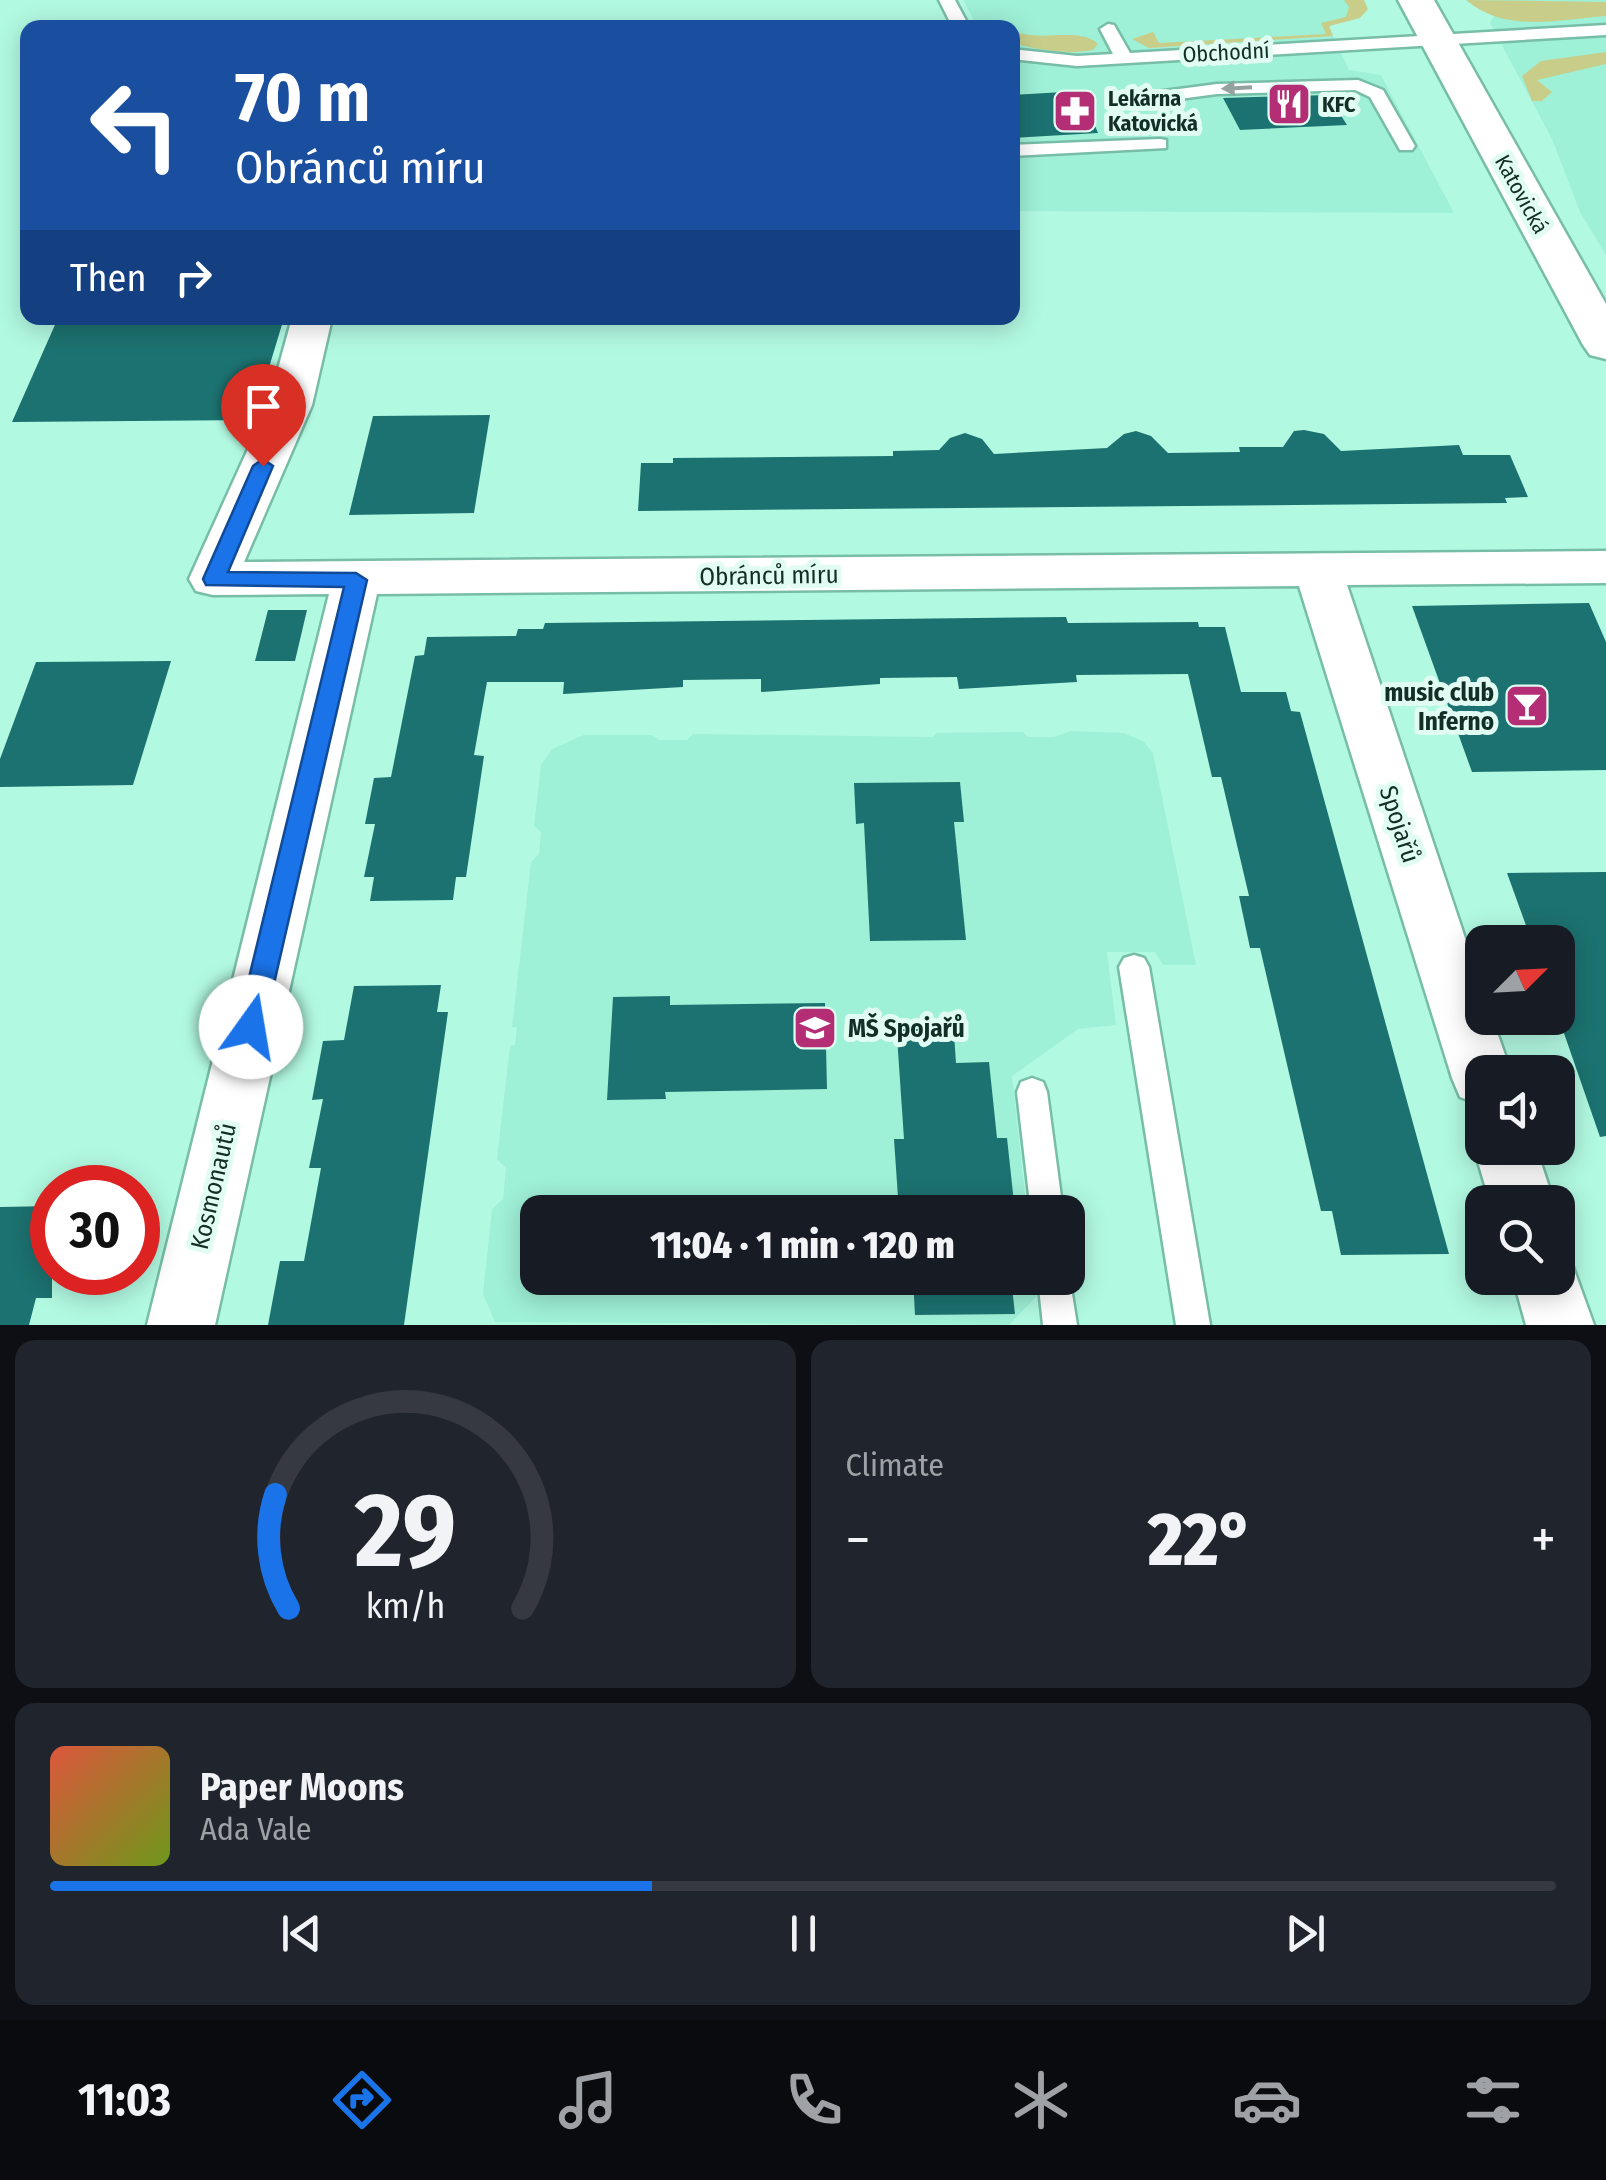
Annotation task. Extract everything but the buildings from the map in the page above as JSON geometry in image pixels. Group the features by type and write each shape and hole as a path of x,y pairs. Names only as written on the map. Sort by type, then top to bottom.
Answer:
{"main road":[{"name":"Katovická","path":"1416,0 1606,344"}],"street":[{"name":"Obránců míru","path":"310,325 290,405 214,579 1606,567"},
{"name":"Spojařů","path":"1318,569 1475,1055"},
{"name":"Kosmonautů","path":"180,1325 356,580"},
{"path":"1551,1295 1560,1325"}],"lane":[{"path":"1108,29 1124,58"},
{"path":"1439,42 1606,30"},
{"name":"Obchodní","path":"1020,55 1057,60 1124,58 1439,42"},
{"path":"1141,100 1217,89 1358,84 1377,94 1406,146"},
{"path":"1020,151 1160,144"},
{"path":"1134,967 1194,1325"},
{"path":"1032,1092 1045,1195"},
{"path":"1057,1295 1060,1325"}],"shaded area":[{"path":"963,0 1362,0 1366,10 1329,27 1349,70 1381,75 1454,213 1020,211 1020,20 973,18"},
{"path":"1344,0 1364,0 1368,9 1360,18 1329,26 1333,36 1149,48 1132,39 1153,32 1159,43 1326,34 1321,23 1346,17 1349,7"},
{"path":"1465,0 1606,0 1606,255 1580,212 1552,139 1490,23 1494,16"},
{"path":"1466,0 1606,2 1606,16 1514,21 1481,10"},
{"path":"1020,33 1080,36 1098,44 1093,50 1042,50 1020,45"},
{"path":"1606,52 1606,64 1537,80 1552,92 1542,101 1532,101 1522,76 1541,61"},
{"name":"MŠ Spojařů","path":"1071,731 1123,733 1143,741 1153,753 1196,965 1163,965 1155,952 1107,952 1116,1025 1078,1029 1012,1076 1025,1195 520,1195 520,1295 1036,1297 1009,1325 495,1322 483,1294 492,1209 503,1199 506,1168 497,1159 510,1046 515,1045 517,1027 512,1027 531,862 539,854 541,832 534,826 541,765 552,749 584,735 652,735 659,740 687,740 693,734 933,737 937,733 1023,732 1028,737 1054,737"}],"place":[{"name":"KFC","path":"1289,104"},
{"name":"Lekárna Katovická","path":"1075,111"},
{"name":"music club Inferno","path":"1527,706"},
{"name":"MŠ Spojařů","path":"815,1028"}],"route":[{"path":"251,1027 356,580 214,579 263,466"}]}
